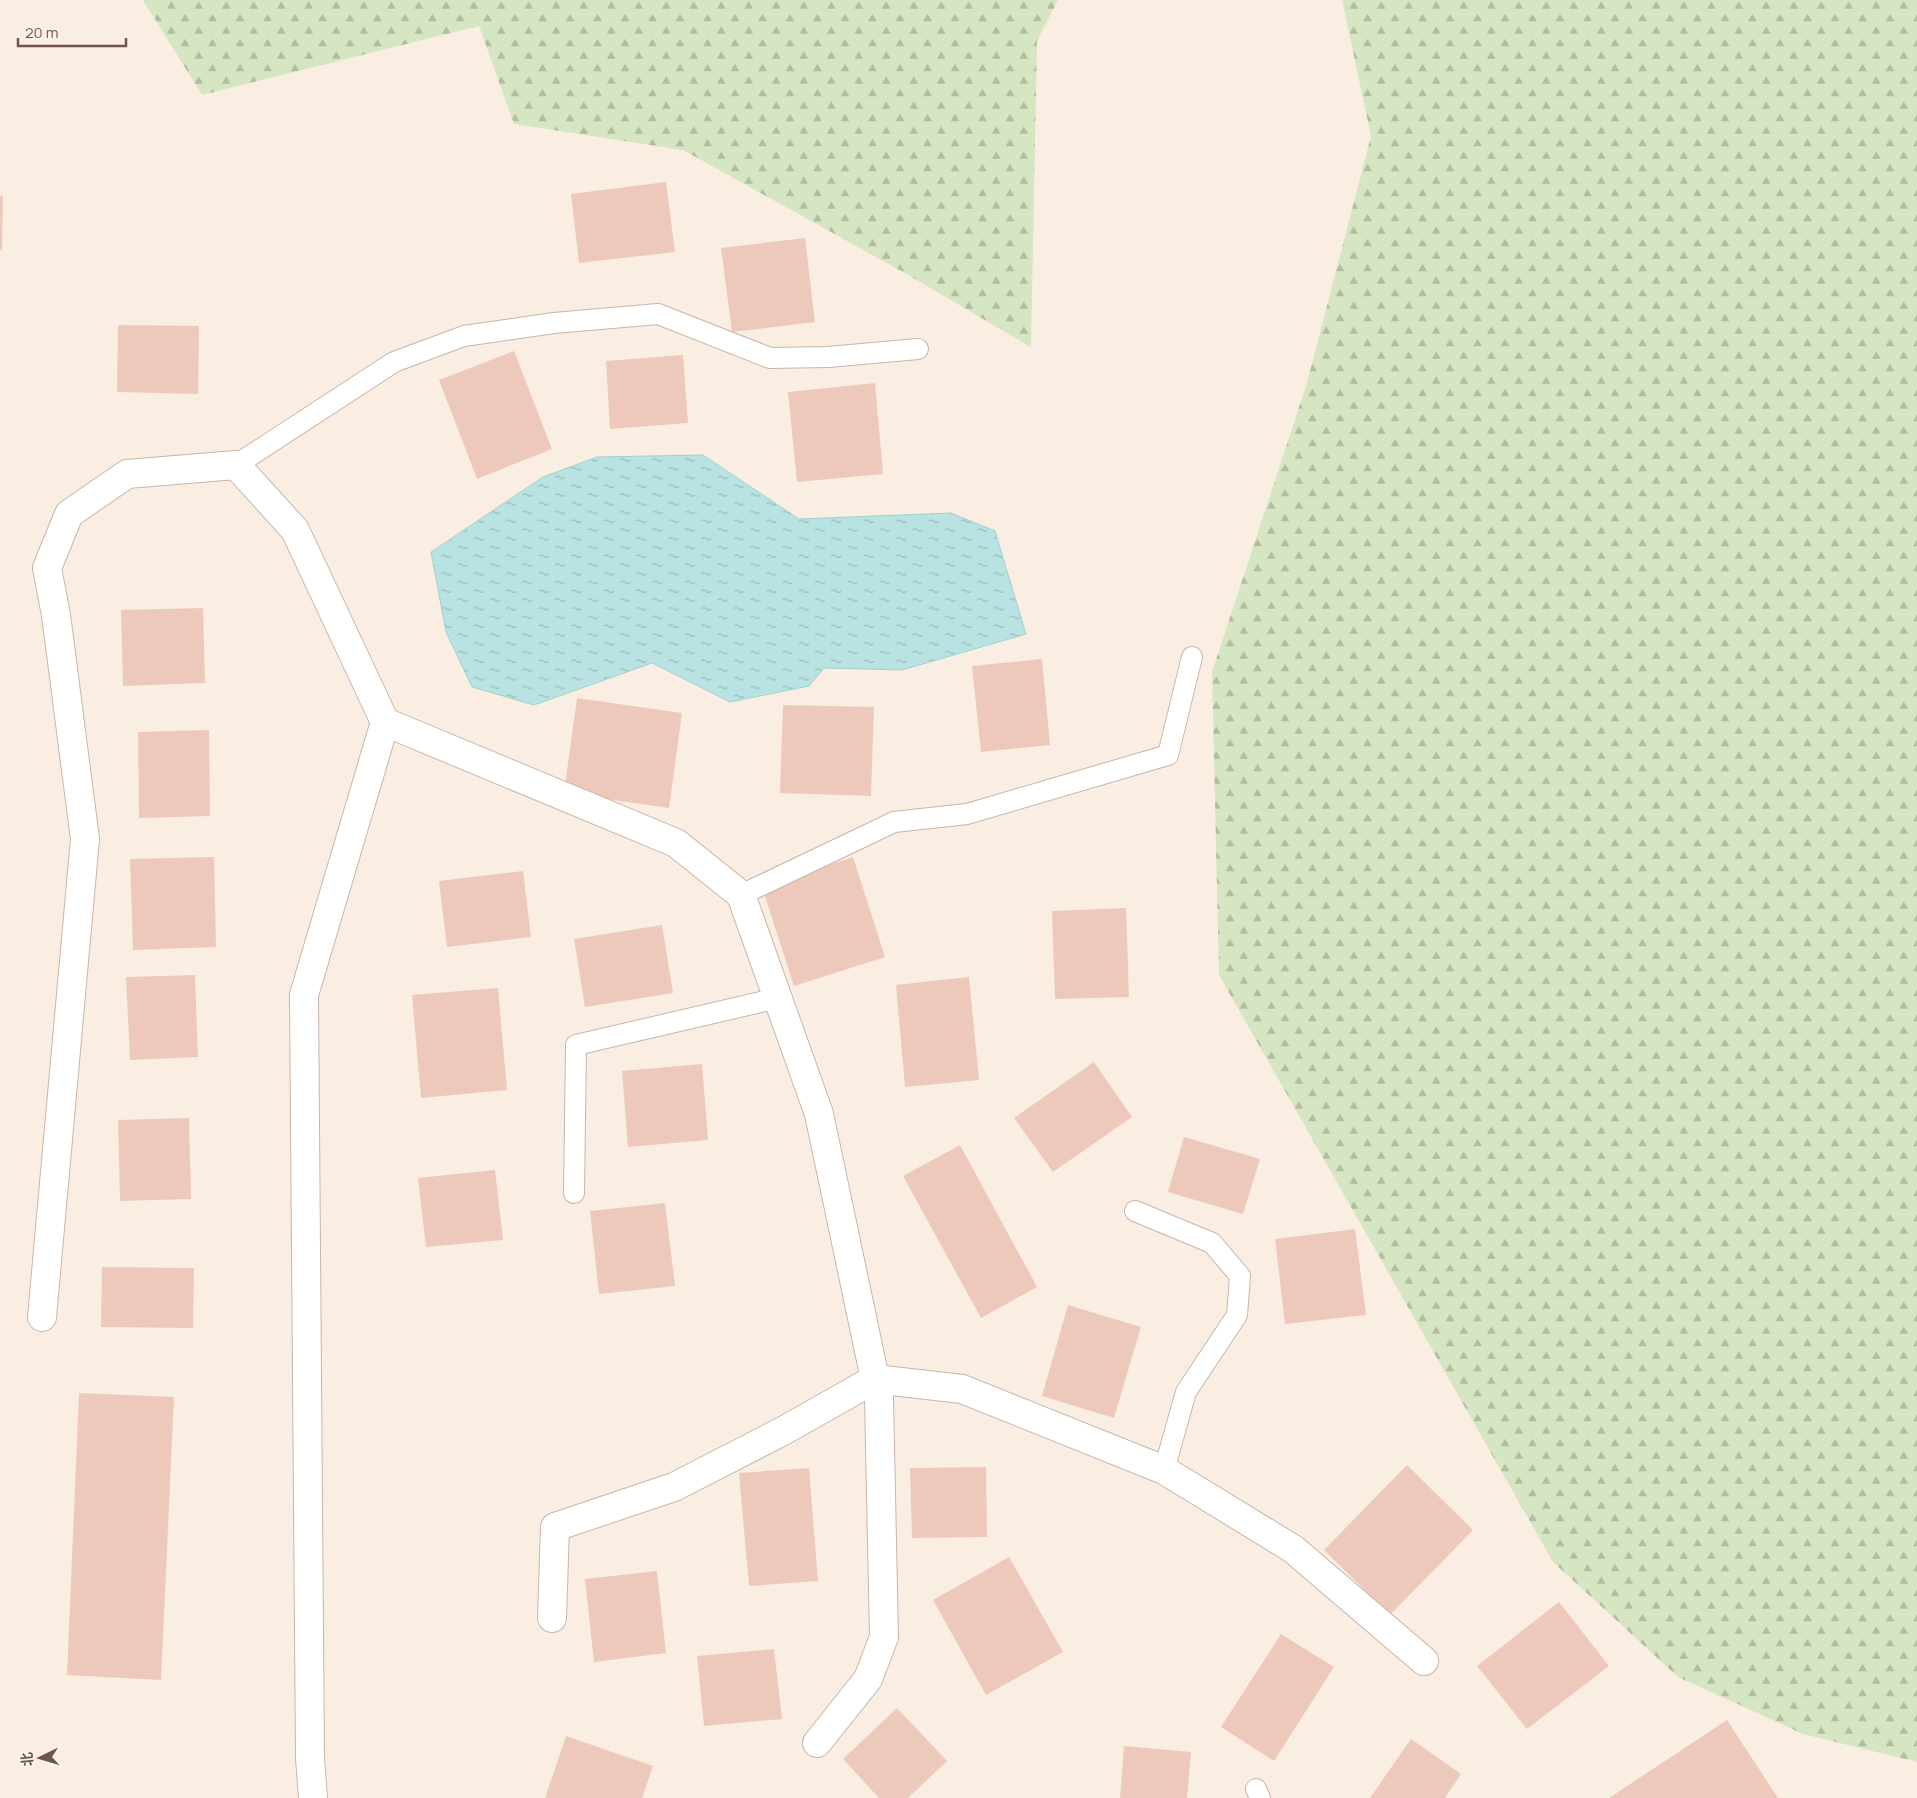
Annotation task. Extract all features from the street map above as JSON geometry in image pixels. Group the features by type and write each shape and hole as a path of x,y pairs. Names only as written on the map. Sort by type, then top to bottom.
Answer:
{"street":[{"path":"42,1317 85,839 56,615 47,568 69,514 127,474 236,465 295,530 385,722 304,995 310,1758 313,1798"},
{"path":"385,722 676,843 741,896 818,1114 879,1398 884,1637 868,1679 817,1743"},
{"path":"552,1618 554,1527 674,1487 783,1431 875,1379 962,1389 1164,1470 1294,1549 1424,1661"}],"lane":[{"path":"236,465 394,362 464,336 554,323 658,314 770,358 828,357 918,349"},
{"path":"741,896 894,822 967,814 1168,755 1192,657"},
{"path":"574,1193 576,1044 778,998"},
{"path":"1135,1211 1212,1243 1240,1276 1236,1315 1186,1392 1164,1470"}],"green space":[{"path":"143,0 1058,0 1037,41 1031,347 903,272 683,150 514,124 479,26 202,95"},
{"path":"1342,0 1917,0 1917,1762 1803,1734 1678,1677 1553,1562 1219,975 1212,672 1307,383 1371,136"}],"water":[{"path":"703,455 799,519 951,513 995,531 1026,634 902,670 824,668 809,686 730,702 652,663 534,705 472,687 446,632 431,552 543,477 597,457"}],"building":[{"path":"666,182 675,252 579,263 571,194"},
{"path":"0,196 3,196 2,250 0,250"},
{"path":"805,238 815,322 732,332 721,248"},
{"path":"118,325 199,326 198,394 117,392"},
{"path":"514,351 552,449 477,479 439,380"},
{"path":"683,355 688,423 610,429 606,361"},
{"path":"875,383 883,474 797,482 788,392"},
{"path":"203,608 205,683 123,686 121,610"},
{"path":"1042,659 1050,745 981,752 972,666"},
{"path":"577,698 682,713 669,808 564,793"},
{"path":"783,705 874,707 871,796 780,793"},
{"path":"209,730 210,816 139,818 138,732"},
{"path":"214,857 216,947 133,950 130,859"},
{"path":"853,857 885,957 794,986 762,887"},
{"path":"523,871 531,937 447,947 439,881"},
{"path":"1126,908 1129,997 1055,999 1052,911"},
{"path":"662,925 673,993 585,1007 574,939"},
{"path":"195,975 198,1057 130,1060 126,977"},
{"path":"969,977 979,1080 905,1087 896,985"},
{"path":"498,988 507,1090 421,1098 412,995"},
{"path":"1094,1062 1132,1117 1053,1172 1014,1118"},
{"path":"702,1064 708,1140 628,1147 622,1071"},
{"path":"189,1118 191,1199 120,1201 118,1120"},
{"path":"1184,1137 1260,1159 1243,1214 1168,1192"},
{"path":"960,1145 1037,1287 981,1318 903,1176"},
{"path":"495,1170 503,1240 426,1247 418,1178"},
{"path":"665,1203 675,1286 599,1294 590,1211"},
{"path":"1355,1229 1366,1315 1285,1324 1275,1239"},
{"path":"102,1267 194,1268 193,1328 101,1327"},
{"path":"1068,1305 1141,1327 1114,1418 1042,1396"},
{"path":"79,1393 174,1397 161,1680 67,1675"},
{"path":"1407,1465 1473,1530 1390,1615 1324,1550"},
{"path":"986,1467 987,1537 912,1538 910,1468"},
{"path":"809,1468 818,1581 749,1586 739,1473"},
{"path":"1009,1557 1063,1652 986,1695 933,1600"},
{"path":"657,1571 666,1653 594,1662 585,1579"},
{"path":"1559,1602 1609,1666 1527,1729 1477,1666"},
{"path":"1281,1634 1334,1667 1274,1761 1221,1727"},
{"path":"774,1649 782,1719 704,1726 697,1656"},
{"path":"897,1708 947,1761 908,1798 879,1798 843,1759"},
{"path":"1727,1720 1778,1798 1609,1798"},
{"path":"566,1736 653,1766 642,1798 545,1798"},
{"path":"1411,1739 1461,1774 1445,1798 1370,1798"},
{"path":"1124,1746 1191,1752 1187,1798 1120,1798"}]}
